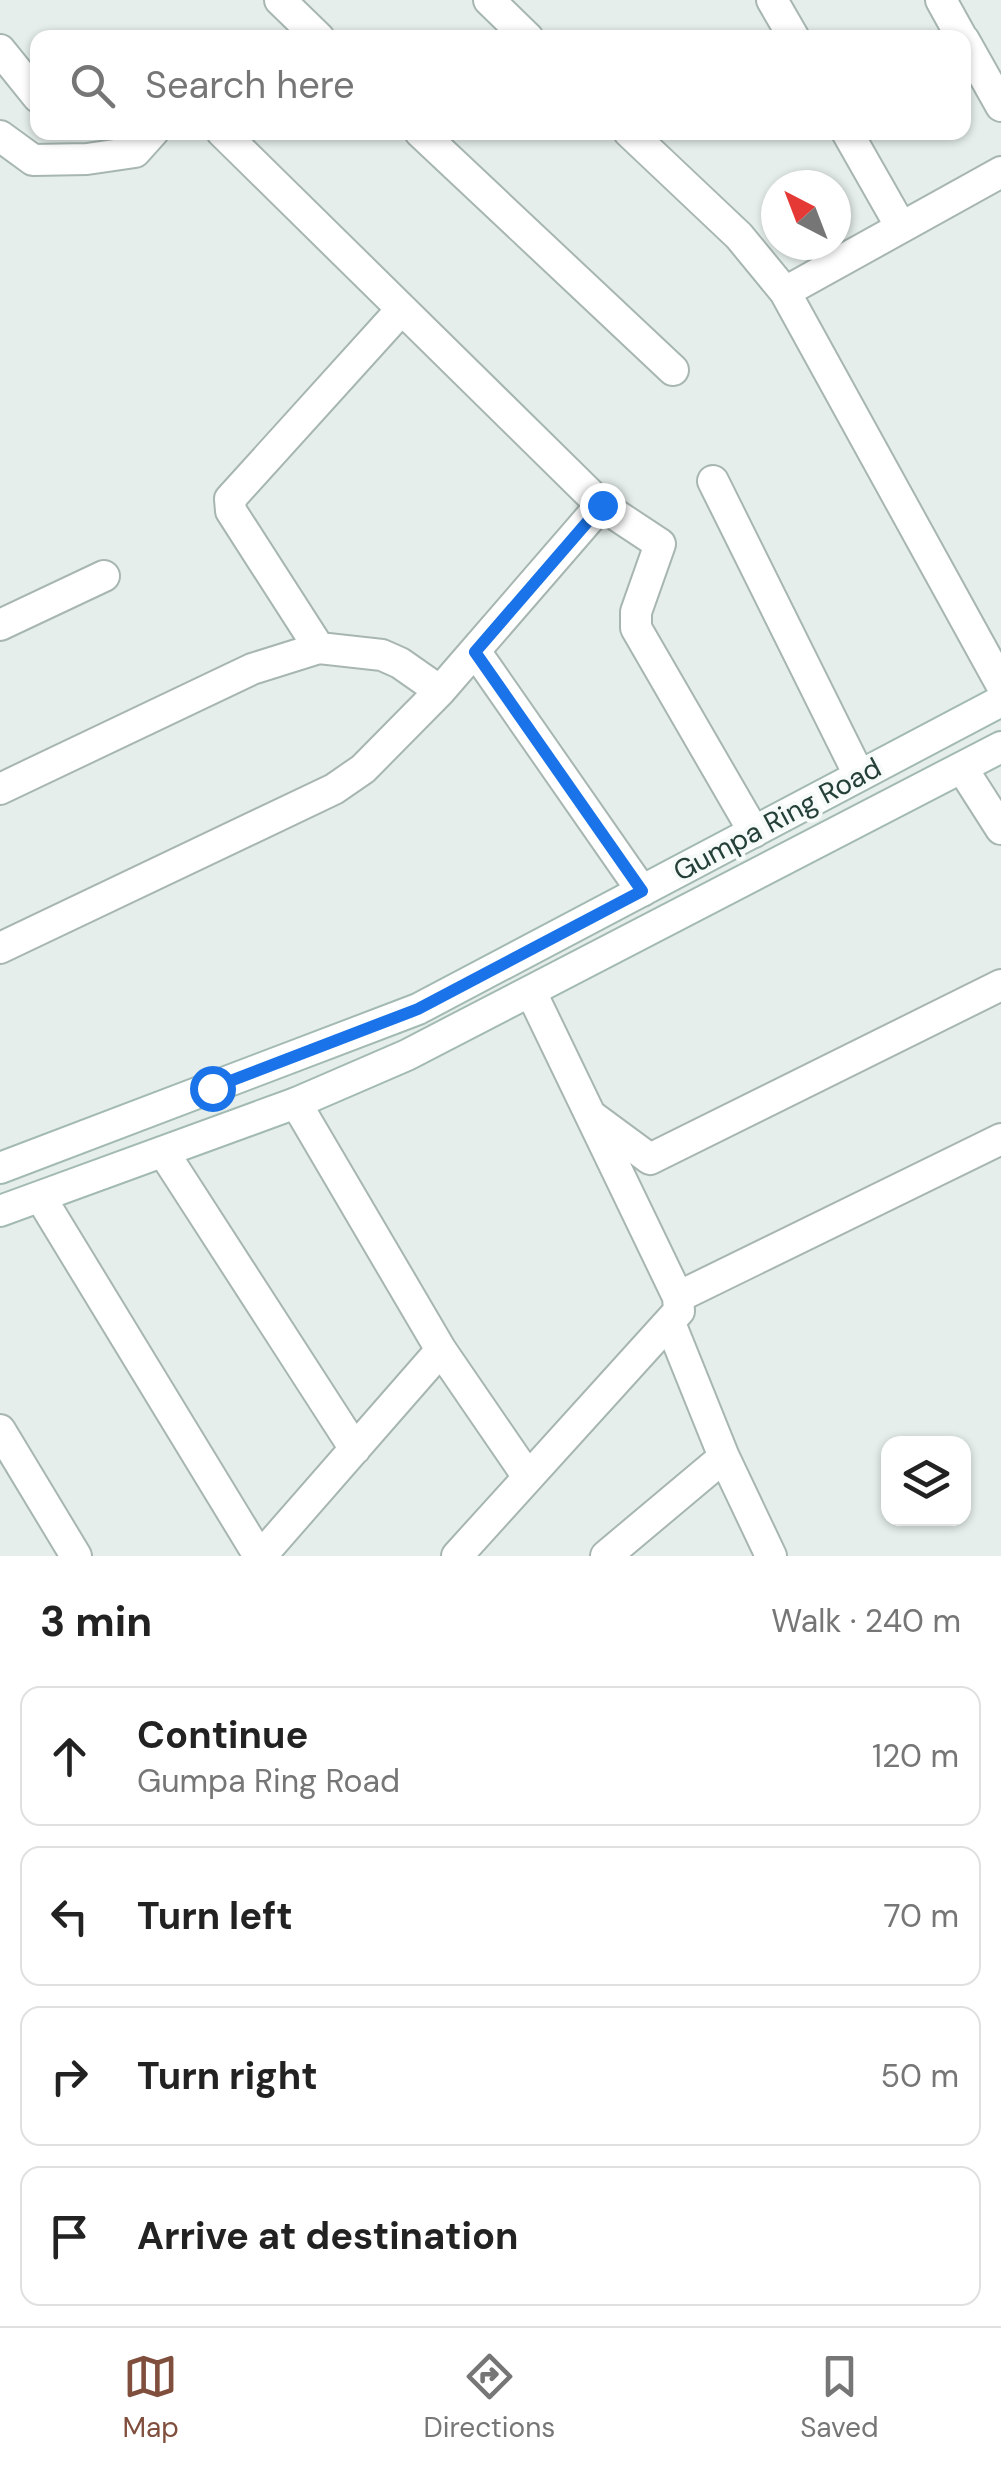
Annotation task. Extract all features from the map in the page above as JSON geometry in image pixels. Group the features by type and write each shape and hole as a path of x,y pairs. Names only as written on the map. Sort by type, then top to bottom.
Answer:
{"street":[{"path":"280,0 307,30"},
{"path":"489,0 520,30"},
{"path":"772,0 789,30"},
{"path":"941,0 958,30"},
{"path":"0,50 30,87"},
{"path":"971,53 1001,106"},
{"path":"0,136 32,160 87,159 135,152 146,140"},
{"path":"72,140 87,159"},
{"path":"230,140 602,505 660,544 636,612 636,628 754,832"},
{"path":"429,140 673,370"},
{"path":"638,140 740,236 785,292 1001,684"},
{"path":"852,140 901,227"},
{"path":"785,292 1001,172"},
{"path":"319,648 231,511 230,498 400,310"},
{"path":"712,480 859,775"},
{"path":"0,948 334,789 363,770 440,691 602,505"},
{"path":"0,625 104,576"},
{"path":"0,789 252,669 319,648 382,655 400,662 440,691"},
{"path":"475,652 642,891"},
{"name":"Gumpa Ring Road","path":"0,1168 418,1009 1001,701"},
{"name":"Gumpa Ring Road","path":"0,1212 296,1103 407,1055 1001,747"},
{"path":"962,768 1001,830"},
{"path":"590,1115 650,1158 1001,985"},
{"path":"532,992 674,1310 724,1458 770,1556"},
{"path":"296,1103 441,1350 528,1477"},
{"path":"457,1556 674,1310 1001,1139"},
{"path":"164,1152 355,1450"},
{"path":"41,1198 260,1556 441,1350"},
{"path":"0,1430 76,1556"},
{"path":"606,1556 724,1458"}],"route":[{"path":"212,1088 418,1009 642,891 475,652 602,505"}]}
